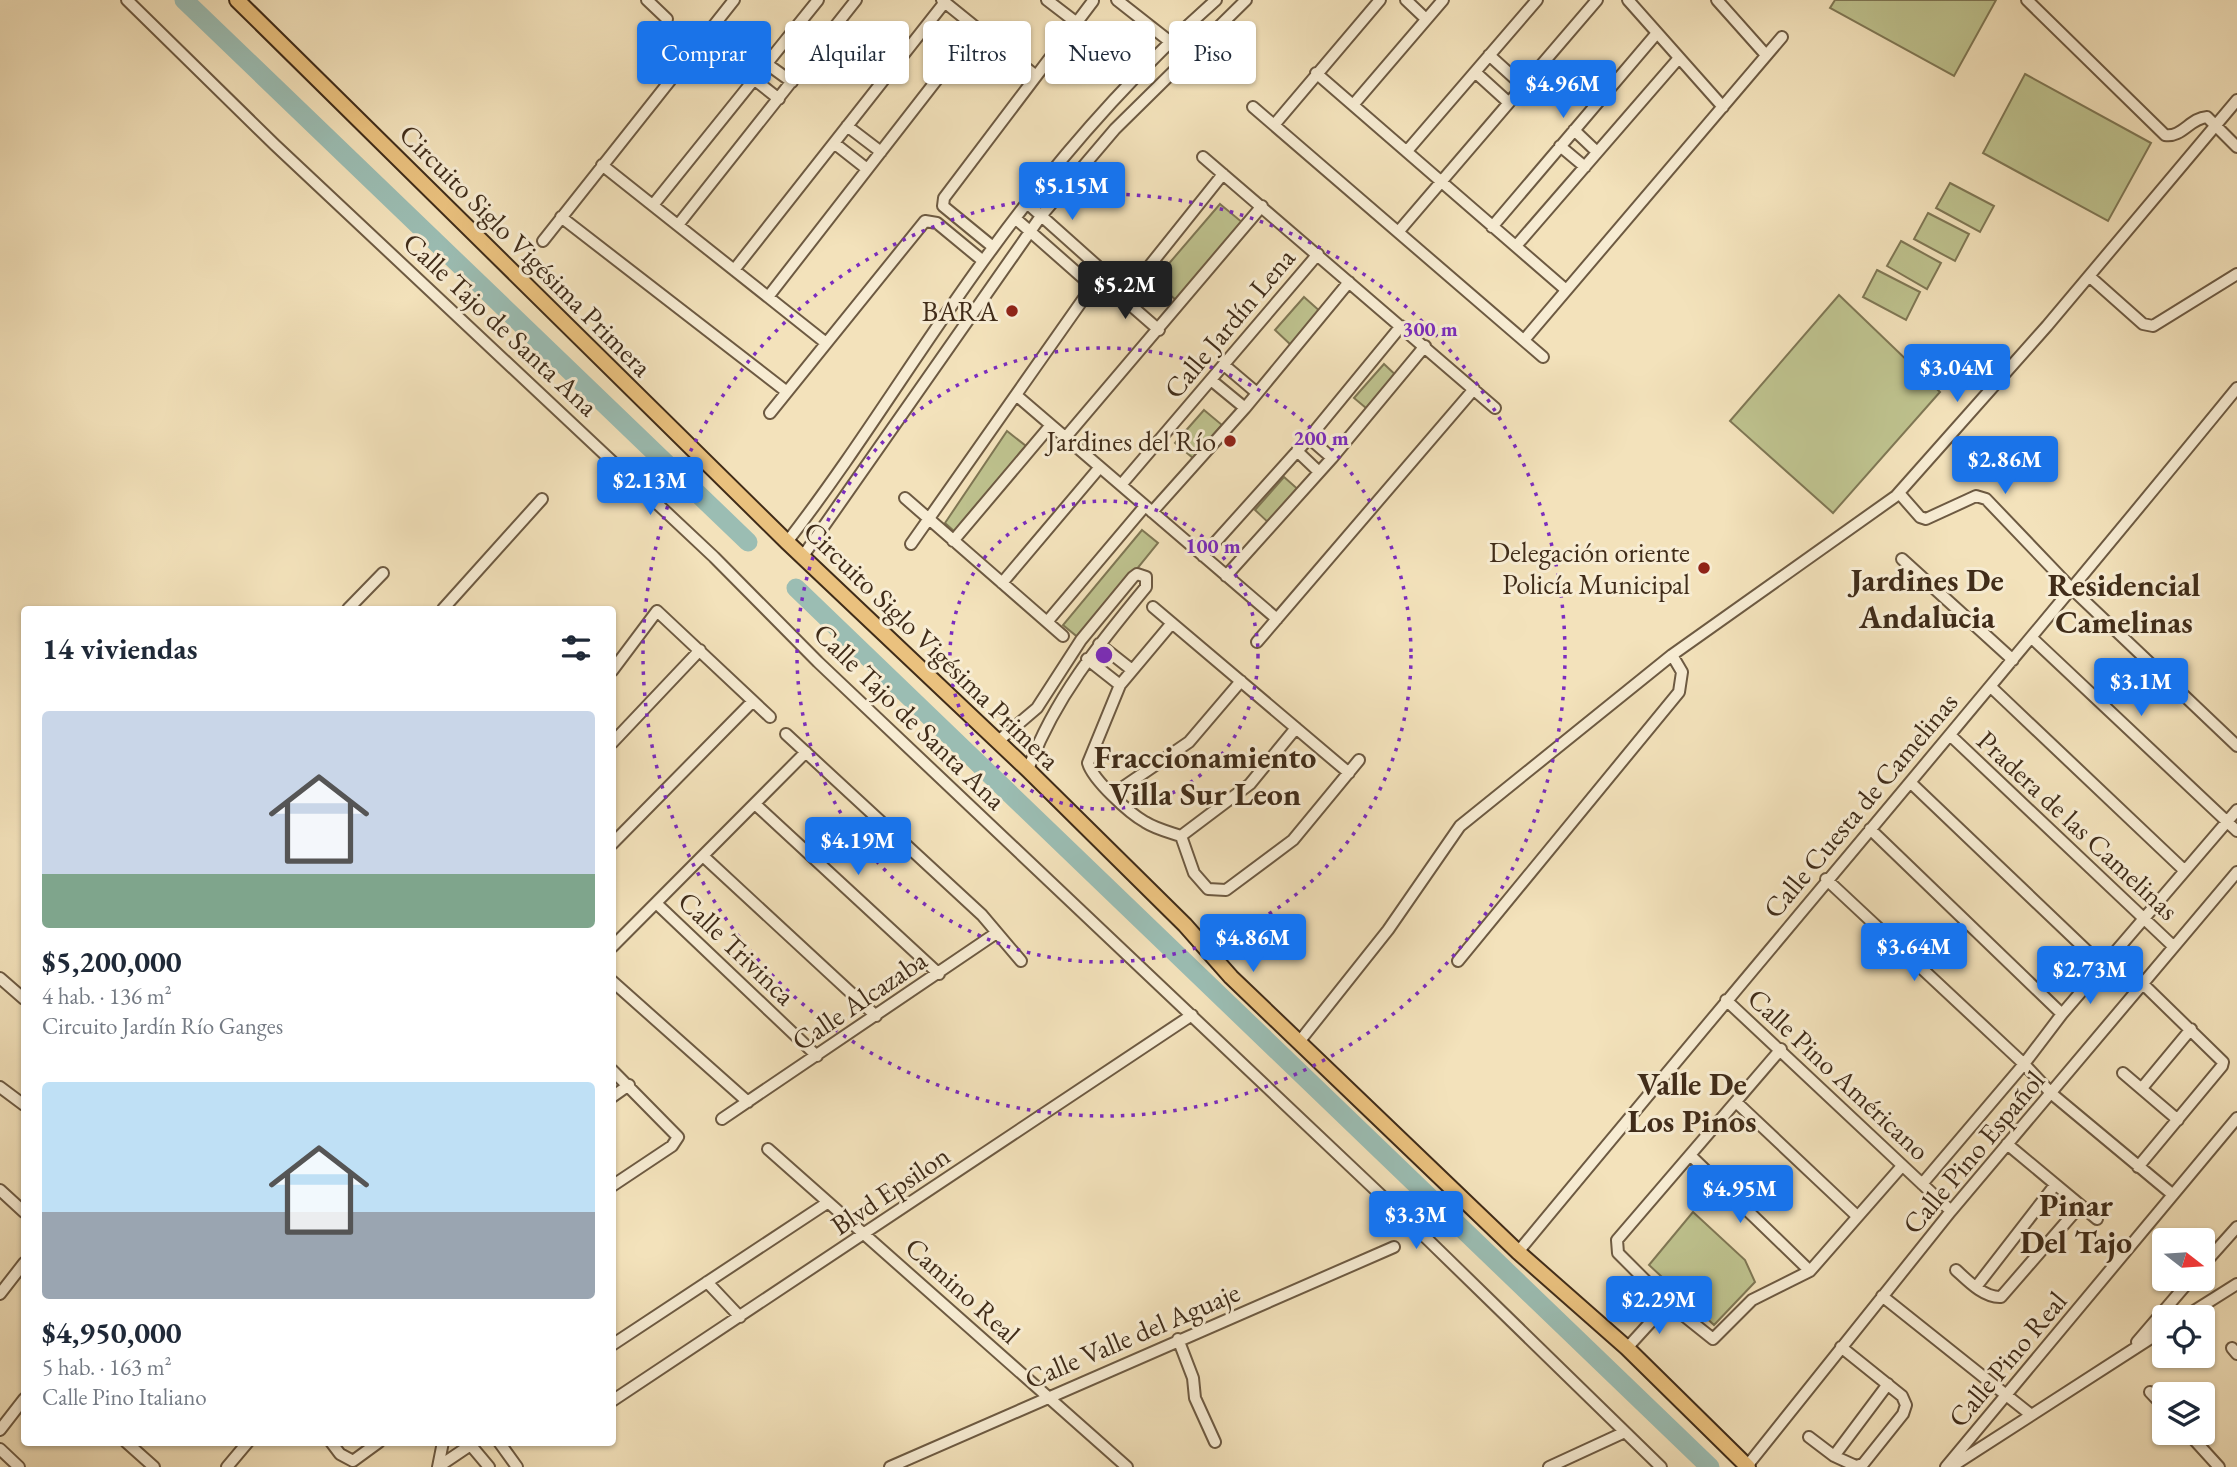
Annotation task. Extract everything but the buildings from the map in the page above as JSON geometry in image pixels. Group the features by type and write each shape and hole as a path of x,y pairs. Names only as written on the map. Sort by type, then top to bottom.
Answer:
{"main road":[{"name":"Circuito Siglo Vigésima Primera","path":"237,0 787,542 1028,770 1299,1042 1518,1252 1627,1348 1748,1466"}],"street":[{"name":"Calle Tajo de Santa Ana","path":"127,0 275,145 714,556 818,662 1192,1015 1661,1467"},
{"path":"647,0 667,19"},
{"path":"543,241 734,0"},
{"path":"771,59 818,0"},
{"path":"840,21 856,0"},
{"path":"1047,0 1074,21"},
{"path":"1117,0 1169,39"},
{"path":"1193,21 1216,0"},
{"path":"1223,21 1246,0"},
{"path":"1274,125 1380,0"},
{"path":"1406,0 1426,19"},
{"path":"1353,104 1443,0"},
{"path":"1407,150 1537,0"},
{"path":"1399,231 1597,0"},
{"path":"1628,0 1723,107"},
{"path":"1717,0 1766,55"},
{"path":"2027,0 2165,135 2178,134 2202,117 2207,117 2237,147"},
{"path":"734,270 943,1 968,21"},
{"path":"1079,21 1093,2"},
{"path":"1492,227 1657,33"},
{"path":"1524,340 1782,37"},
{"path":"787,542 993,247 1097,121 1169,43"},
{"path":"1489,55 1522,85"},
{"path":"1516,246 1679,58"},
{"path":"993,247 943,206 944,198 1045,64"},
{"path":"1031,72 1036,76"},
{"path":"1475,72 1507,102"},
{"path":"1317,73 1565,289"},
{"path":"803,556 1041,216 1115,129 1169,74"},
{"path":"653,205 752,84"},
{"path":"760,84 779,99"},
{"path":"678,225 790,84"},
{"path":"768,297 934,84"},
{"path":"1299,1042 1388,930 1460,826 1672,655 1899,493 2089,276 2237,100"},
{"path":"1253,107 1543,357"},
{"path":"847,126 881,152"},
{"path":"1574,130 1597,152"},
{"path":"834,143 867,169"},
{"path":"1560,146 1584,167"},
{"path":"1203,157 1495,408"},
{"path":"602,165 826,343"},
{"path":"1123,299 1223,174"},
{"path":"1028,204 1103,271 1111,288 1159,330"},
{"path":"1065,438 1262,206"},
{"path":"561,216 787,392"},
{"path":"1016,219 1092,286 1111,288"},
{"path":"770,413 925,221 937,223 983,261"},
{"name":"Calle Jardín Lena","path":"1121,485 1318,254"},
{"path":"911,544 1103,271"},
{"path":"2089,276 2143,324 2153,326 2237,274"},
{"path":"1047,622 1148,509 1245,408 1349,282"},
{"path":"1203,556 1297,452 1401,326"},
{"path":"1226,576 1332,458 1425,346"},
{"path":"1224,365 1257,393"},
{"path":"1211,380 1245,408"},
{"name":"Calle Cuesta de Camelinas","path":"1518,1252 1826,879 2033,639 2091,561 2237,388"},
{"path":"1257,642 1474,389"},
{"path":"1016,395 1277,620"},
{"path":"953,541 1051,425"},
{"path":"1309,438 1332,458"},
{"path":"1297,452 1319,472"},
{"path":"1002,583 1100,467"},
{"path":"1899,493 1920,517 1926,519 1976,496 1983,497 2072,589 2237,746"},
{"path":"905,498 1063,636"},
{"path":"446,606 542,499"},
{"path":"1902,559 2013,660"},
{"path":"351,606 383,573"},
{"path":"998,742 1037,708 1081,640 1133,577 1137,574 1146,577 1146,587 1098,644 1050,716 1028,770"},
{"path":"1153,607 1349,773"},
{"path":"616,666 657,611 770,717"},
{"path":"1172,623 1121,685 1088,763 1094,776 1143,821 1181,836 1198,879 1208,889 1220,892 1235,886 1280,853 1359,760"},
{"path":"2033,639 2237,831"},
{"path":"1098,644 1132,670"},
{"path":"616,739 700,650"},
{"path":"1458,961 1679,692 1682,672 1672,655"},
{"path":"1087,659 1121,685"},
{"path":"1113,794 1189,742 1241,681"},
{"path":"1991,687 2184,870"},
{"path":"616,840 753,701"},
{"path":"1037,708 1050,716"},
{"path":"1181,836 1250,784 1296,728"},
{"path":"786,734 982,915 995,934 1021,961"},
{"name":"Pradera de las Camelinas","path":"1951,736 2173,946"},
{"path":"616,943 806,752"},
{"path":"1910,783 2104,967"},
{"path":"755,804 939,974"},
{"path":"1922,1184 2024,1064 2062,1014 2237,810"},
{"path":"1870,829 2062,1014"},
{"path":"703,856 876,1016"},
{"name":"Calle Pino Español","path":"1748,1466 1951,1211 2237,872"},
{"path":"1826,879 2024,1064 2052,1094 2172,1194"},
{"name":"Calle Trivinca","path":"656,903 817,1056"},
{"name":"Calle Alcazaba","path":"722,1119 995,934"},
{"path":"0,978 21,996"},
{"path":"616,985 748,1101"},
{"path":"2138,1167 2222,1066 2221,1058 2144,985"},
{"name":"Calle Pino Américano","path":"1726,1000 1951,1211"},
{"name":"Blvd Epsilon","path":"616,1398 867,1234 1192,1015"},
{"path":"2142,1088 2191,1029"},
{"path":"1780,1049 1617,1240 1618,1253 1668,1303 1713,1339 1752,1300 1810,1271 1902,1166"},
{"path":"2123,1073 2178,1120"},
{"path":"616,1074 678,1137 672,1146 616,1182"},
{"path":"616,1094 629,1085"},
{"path":"0,1087 21,1103"},
{"path":"1736,1102 1857,1216"},
{"name":"Calle Pino Real","path":"1948,1467 2237,1118"},
{"path":"2007,1144 2097,1219"},
{"name":"Camino Real","path":"768,1149 1127,1467"},
{"path":"1691,1156 1810,1271"},
{"path":"1976,1287 2055,1185"},
{"path":"0,1190 21,1209"},
{"name":"Blvd Epsilon","path":"616,1342 827,1203"},
{"path":"1956,1270 1976,1287 1996,1298 2006,1294 2080,1206"},
{"path":"2216,1250 2237,1227"},
{"name":"Calle Valle del Aguaje","path":"890,1467 1394,1247"},
{"path":"0,1294 21,1266"},
{"path":"708,1282 740,1317"},
{"path":"2204,1305 2237,1284"},
{"path":"2128,1352 2180,1292"},
{"path":"1882,1296 2030,1414"},
{"path":"1627,1348 1668,1303"},
{"path":"1948,1467 2152,1337"},
{"path":"1178,1339 1193,1378 1195,1398 1215,1442"},
{"path":"1809,1437 1835,1456 1857,1466 1863,1464 1903,1414 1906,1405 1902,1396 1841,1348"},
{"path":"1835,1456 1888,1384"},
{"path":"0,1430 21,1402"},
{"path":"1549,1467 1625,1432"},
{"path":"2199,1445 2219,1467"},
{"path":"130,1446 154,1467"},
{"path":"227,1467 245,1446"},
{"path":"334,1446 340,1454 353,1461 374,1446"},
{"path":"438,1467 442,1446"},
{"path":"438,1467 468,1446"},
{"path":"474,1446 489,1467"},
{"path":"501,1446 511,1465 528,1467"},
{"path":"0,1449 19,1467"}],"green space":[{"path":"1835,0 1996,0 1954,76 1830,8"},
{"path":"2025,74 2151,143 2108,221 1983,153"},
{"path":"1950,183 1994,206 1980,232 1936,208"},
{"path":"1220,204 1243,223 1176,300 1154,281"},
{"path":"1928,213 1969,234 1955,261 1914,239"},
{"path":"1901,241 1941,263 1927,289 1887,266"},
{"path":"1877,270 1920,292 1906,320 1863,297"},
{"path":"1839,295 1940,392 1833,513 1730,421"},
{"path":"1304,297 1322,313 1292,346 1275,330"},
{"path":"1384,364 1401,380 1372,413 1354,398"},
{"path":"1204,410 1222,425 1193,458 1175,443"},
{"path":"1007,431 1026,446 955,532 945,523"},
{"path":"1284,477 1301,492 1272,526 1255,510"},
{"path":"1142,530 1158,543 1080,639 1063,625"},
{"path":"1693,1212 1745,1260 1755,1282 1714,1325 1649,1265"}],"waterway":[{"path":"184,0 748,542"},
{"path":"796,588 1710,1467"}],"place":[{"name":"BARA","path":"1012,311"},
{"name":"Jardines del Río","path":"1230,441"},
{"name":"Delegación oriente Policía Municipal","path":"1704,568"}],"district":[{"name":"Jardines De Andalucia","path":"1927,598"},
{"name":"Residencial Camelinas","path":"2124,604"},
{"name":"Fraccionamiento Villa Sur Leon","path":"1205,776"},
{"name":"Valle De Los Pinos","path":"1692,1102"},
{"name":"Pinar Del Tajo","path":"2076,1224"}]}
